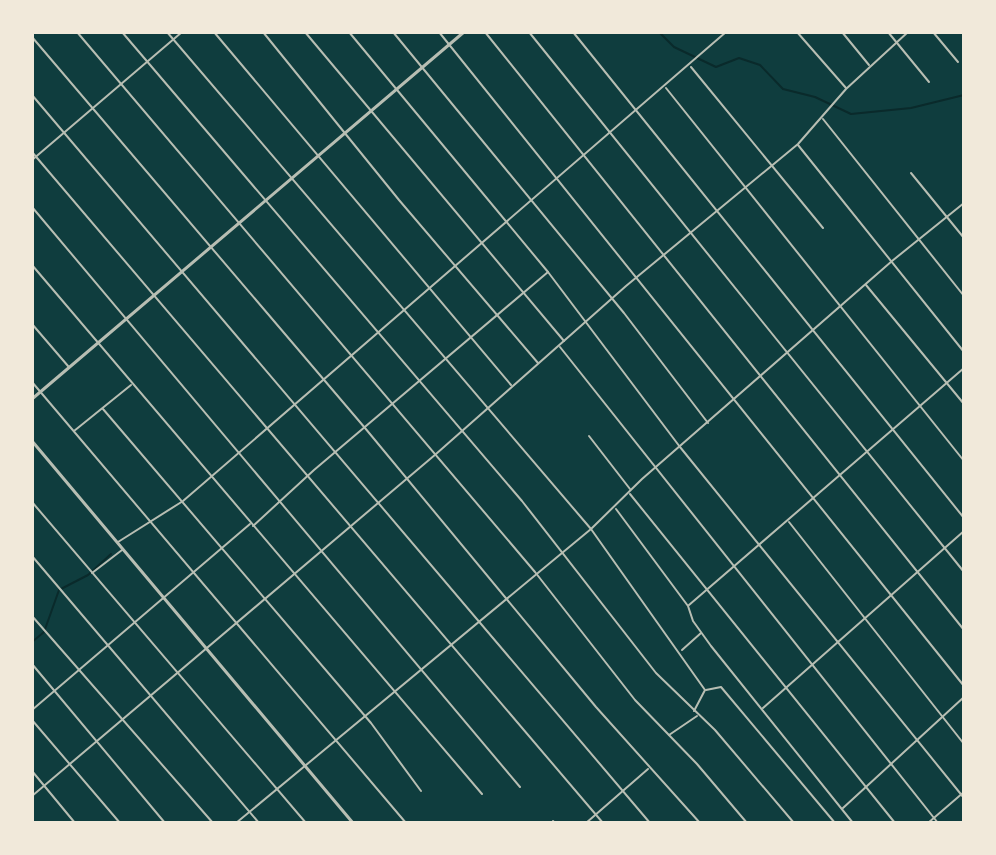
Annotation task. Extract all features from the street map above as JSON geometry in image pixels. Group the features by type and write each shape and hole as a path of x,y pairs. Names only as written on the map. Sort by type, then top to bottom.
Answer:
{"street":[{"path":"77,32 535,572 609,668 747,823"},
{"path":"122,32 462,431 561,550 641,655 715,730 794,823"},
{"path":"167,32 591,529 705,690"},
{"path":"32,160 182,32"},
{"path":"214,32 512,386"},
{"path":"263,32 455,267 539,363"},
{"path":"305,32 565,342"},
{"path":"349,32 548,272 680,447 963,795 928,823"},
{"path":"393,32 612,299 708,423"},
{"path":"439,32 964,686"},
{"path":"32,399 464,32"},
{"path":"485,32 964,630"},
{"path":"529,32 964,572"},
{"path":"573,32 964,518"},
{"path":"117,543 183,501 294,402 665,88 726,32"},
{"path":"797,32 846,89"},
{"path":"842,32 871,66"},
{"path":"888,32 929,82"},
{"path":"32,796 436,454 637,277 798,144 846,89 908,32"},
{"path":"933,32 958,62"},
{"path":"32,37 700,823"},
{"path":"690,66 823,228"},
{"path":"665,88 964,461"},
{"path":"32,95 650,823"},
{"path":"822,118 964,296"},
{"path":"798,144 964,352"},
{"path":"32,152 603,823"},
{"path":"911,173 964,238"},
{"path":"236,823 561,550 591,529 654,469 865,284 964,203"},
{"path":"32,207 520,787"},
{"path":"32,265 392,692 482,794"},
{"path":"32,710 548,272"},
{"path":"865,284 964,404"},
{"path":"32,324 69,368"},
{"path":"559,346 809,665 938,823"},
{"path":"688,606 964,368"},
{"path":"32,382 406,823"},
{"path":"73,432 132,384"},
{"path":"103,409 363,715 421,791"},
{"path":"589,436 707,590 895,823"},
{"path":"32,441 353,823"},
{"path":"32,502 306,823"},
{"path":"615,508 688,606 702,633 853,823"},
{"path":"788,521 964,744"},
{"path":"762,708 964,531"},
{"path":"91,574 123,549"},
{"path":"32,556 259,823"},
{"path":"32,616 82,669 213,823"},
{"path":"680,652 702,633"},
{"path":"32,664 165,823"},
{"path":"705,690 721,687 835,823"},
{"path":"694,712 705,690"},
{"path":"842,809 892,767 964,697"},
{"path":"668,735 698,715"},
{"path":"32,720 120,823"},
{"path":"586,823 650,767"},
{"path":"32,771 75,823"}],"waterway":[{"path":"659,32 674,47 716,67 739,58 760,65 783,89 815,97 851,114 911,108 964,95"},
{"path":"32,642 44,632 59,590 88,575 111,554"}]}
